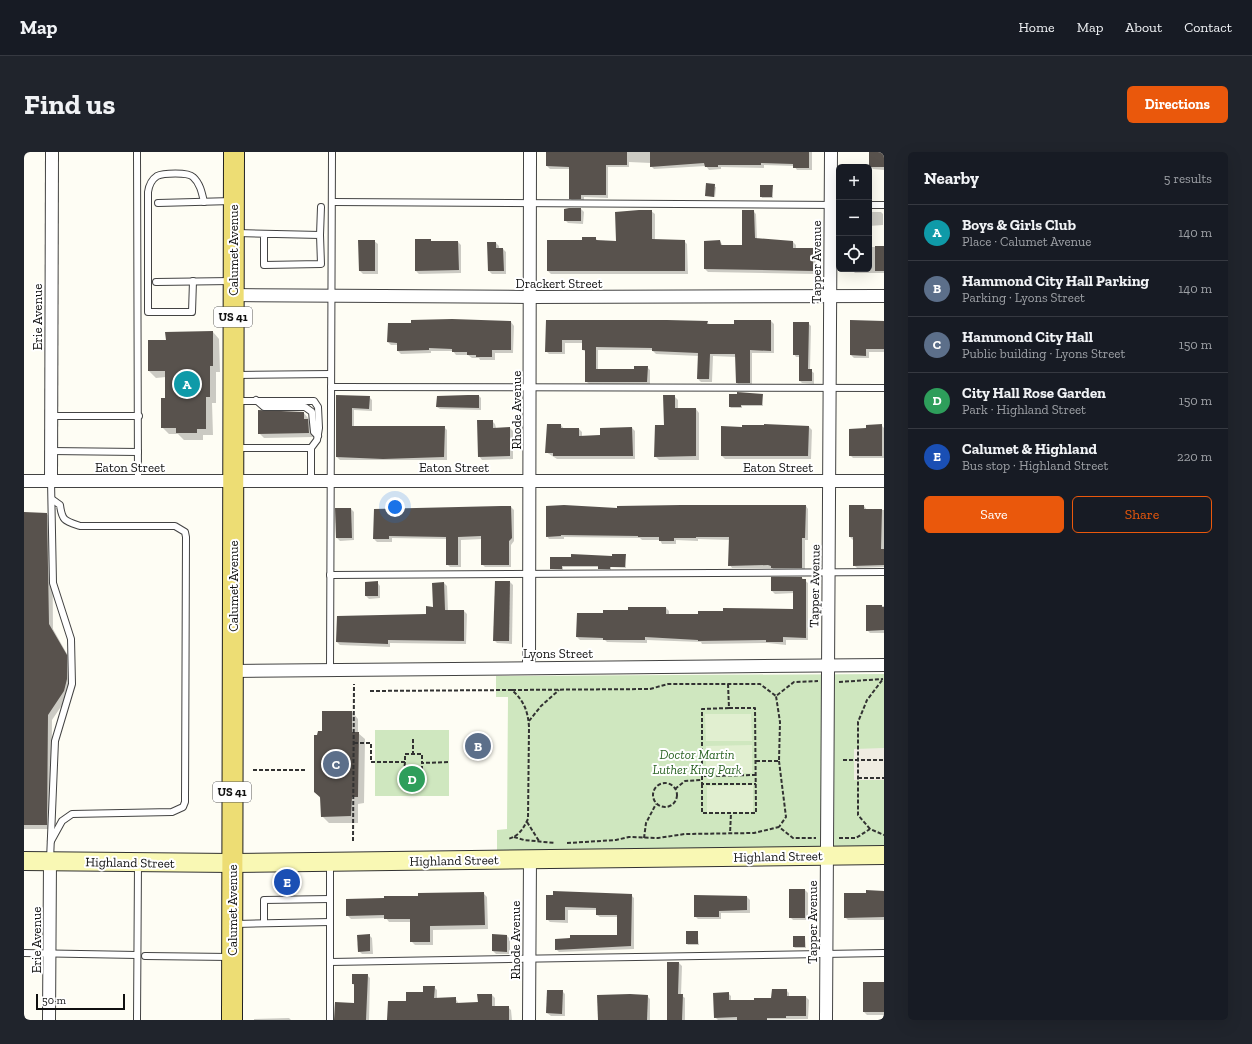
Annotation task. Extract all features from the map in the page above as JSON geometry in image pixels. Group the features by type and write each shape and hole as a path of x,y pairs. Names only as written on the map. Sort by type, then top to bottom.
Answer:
{"main road":[{"name":"Calumet Avenue","path":"232,1020 234,152"}],"street":[{"name":"Erie Avenue","path":"51,481 52,152"},
{"name":"Rhode Avenue","path":"529,667 530,152"},
{"name":"Tapper Avenue","path":"826,1020 830,296 835,205 831,152"},
{"name":"Drackert Street","path":"234,288 331,296 884,296"},
{"name":"Eaton Street","path":"24,481 884,481"},
{"name":"Lyons Street","path":"233,671 529,667 884,665"},
{"name":"Highland Street","path":"24,861 232,863 884,855"},
{"name":"Rhode Avenue","path":"529,1020 530,859"},
{"name":"Erie Avenue","path":"49,1020 50,861"}],"lane":[{"path":"137,152 138,481"},
{"path":"330,670 332,152"},
{"path":"193,281 192,312 148,312 148,192 150,183 158,175 192,175 199,183 204,202"},
{"path":"158,203 233,201"},
{"path":"332,202 835,205"},
{"path":"872,205 884,205"},
{"path":"264,234 264,265 320,264 321,207"},
{"path":"234,233 320,235"},
{"path":"156,282 193,281 234,288"},
{"path":"233,375 331,374"},
{"path":"331,387 884,388"},
{"path":"233,401 314,401 318,407 318,436 311,448 312,481"},
{"path":"51,416 138,416"},
{"path":"233,448 311,448"},
{"path":"51,451 138,452"},
{"path":"50,861 55,742 72,684 71,639 53,583 50,505 53,500 51,481"},
{"path":"51,841 62,821 72,814 172,812 183,807 185,796 185,532 181,528 175,526 80,526 67,522 61,517 60,505 53,500"},
{"path":"330,576 530,576 884,572"},
{"path":"137,1020 138,862"},
{"path":"330,862 330,1020"},
{"path":"264,923 264,900 330,899"},
{"path":"232,924 330,922"},
{"path":"24,953 137,955"},
{"path":"330,962 884,953"},
{"path":"145,956 232,957"}],"path":[{"path":"836,682 884,679"},
{"path":"884,679 867,700 858,722 858,815 870,829 884,835"},
{"path":"776,696 794,682 819,681"},
{"path":"353,841 354,684"},
{"path":"370,691 650,689 668,684 760,684 776,696 780,722 779,761 786,817 779,827 754,833 685,834 564,843"},
{"path":"728,684 728,708"},
{"path":"508,839 514,837 523,829 526,822 529,722 523,701 512,690"},
{"path":"529,722 541,706 560,690"},
{"path":"728,708 755,708 756,813 702,813 702,709 728,708"},
{"path":"412,739 412,754"},
{"path":"354,743 371,743 371,762 405,762"},
{"path":"405,754 422,754 422,772 404,772 405,762 405,754"},
{"path":"843,760 884,760"},
{"path":"756,761 779,761"},
{"path":"422,763 449,762"},
{"path":"253,770 305,770"},
{"path":"412,772 412,783"},
{"path":"702,776 756,775"},
{"path":"858,778 884,778"},
{"path":"675,789 685,781 702,780"},
{"path":"661,783 669,784 675,789 677,796 670,806 663,807 656,804 652,796 657,785 661,783"},
{"path":"702,784 756,784"},
{"path":"644,838 646,823 656,804"},
{"path":"730,834 731,813"},
{"path":"526,822 539,842"},
{"path":"779,827 793,838 820,838"},
{"path":"836,838 856,838 870,829"},
{"path":"514,837 539,842 557,843"}],"green space":[{"name":"Doctor Martin Luther King Park","path":"884,674 884,846 497,851 497,830 507,829 508,697 496,697 496,676"},
{"path":"705,714 751,714 752,741 706,741"},
{"path":"375,730 449,730 449,796 375,796"},
{"path":"752,745 752,773 706,773 706,746"},
{"path":"753,785 753,812 707,813 707,786"}],"shaded area":[{"path":"884,748 884,780 854,780 854,749"}],"building":[{"path":"546,152 627,152 627,165 606,165 606,195 581,195 581,199 569,199 569,167 546,166"},
{"path":"650,152 809,152 809,168 793,168 793,164 761,163 761,165 718,165 718,167 705,167 704,163 650,167"},
{"path":"869,152 884,152 884,167 872,167 872,164 869,164"},
{"path":"706,183 715,184 714,197 705,196"},
{"path":"760,185 773,185 772,197 760,197"},
{"path":"581,208 581,221 564,221 564,209"},
{"path":"652,210 652,239 685,240 685,271 547,271 547,240 582,240 582,237 596,237 596,240 616,241 615,212"},
{"path":"742,210 754,210 755,238 793,241 793,248 813,248 813,271 704,269 704,241 720,240 721,245 742,245"},
{"path":"415,239 431,239 431,241 458,241 459,270 415,271"},
{"path":"358,240 375,240 375,271 359,271"},
{"path":"487,242 496,242 496,248 503,248 504,271 488,271"},
{"path":"875,246 884,246 884,271 875,271"},
{"path":"452,319 511,321 511,350 492,350 492,357 476,357 476,355 467,355 467,352 452,352 452,349 429,348 429,350 397,351 397,343 387,342 388,323 411,323 411,320"},
{"path":"546,320 667,320 708,321 707,324 734,324 734,320 771,320 771,351 750,350 750,383 736,383 735,354 710,354 709,379 697,379 698,353 652,351 652,348 596,347 596,369 634,369 634,366 648,366 647,382 585,382 585,350 582,350 582,340 562,340 562,352 545,352"},
{"path":"850,320 884,321 884,349 866,349 866,356 850,355"},
{"path":"793,322 809,322 808,369 812,369 812,381 799,381 799,355 793,355"},
{"path":"213,331 213,366 210,366 210,397 206,397 206,429 197,429 197,433 176,433 176,428 161,428 161,398 165,398 165,371 148,371 148,340 166,340 165,332"},
{"path":"737,392 763,394 762,405 741,405 741,407 729,407 729,394 737,394"},
{"path":"336,395 370,396 369,409 352,408 352,426 445,426 444,457 383,459 336,457"},
{"path":"479,395 479,408 436,407 437,396"},
{"path":"663,395 675,395 675,408 696,408 696,456 654,457 655,425 664,425"},
{"path":"258,410 304,412 304,419 308,419 309,433 258,434"},
{"path":"477,420 493,420 493,428 510,427 510,456 478,457"},
{"path":"547,424 561,424 561,428 579,428 579,436 600,435 600,428 632,427 633,456 553,456 553,453 545,453"},
{"path":"764,424 809,426 808,456 721,456 721,426 742,427 742,425"},
{"path":"882,424 882,456 849,456 849,429 866,428 866,425"},
{"path":"564,505 617,508 617,506 806,505 805,538 802,538 802,568 771,568 771,566 768,565 728,566 729,537 674,538 674,541 659,541 659,537 638,536 561,535 546,537 546,506"},
{"path":"849,505 864,505 864,509 882,509 881,549 884,549 884,565 853,566 853,537 849,537"},
{"path":"511,506 512,538 509,541 509,565 481,565 481,536 458,537 458,565 446,565 446,537 389,536 389,539 373,539 374,509"},
{"path":"335,508 351,508 352,538 336,538"},
{"path":"24,512 47,513 49,624 67,655 67,679 64,691 48,715 47,825 24,825"},
{"path":"571,554 612,556 612,554 626,554 625,567 598,569 598,566 562,566 562,569 550,569 550,557 571,557"},
{"path":"771,577 802,577 802,579 806,579 806,638 783,637 783,642 766,642 766,640 698,641 645,637 645,640 603,640 603,638 576,637 577,613 603,613 603,610 628,610 628,607 666,607 666,614 698,614 698,611 723,611 723,608 793,609 793,591 771,591"},
{"path":"378,581 378,596 365,596 365,582"},
{"path":"495,581 510,581 509,641 493,641"},
{"path":"444,582 445,610 464,610 464,641 388,640 388,644 336,642 337,616 426,614 426,606 433,607 432,583"},
{"path":"866,605 882,605 882,607 884,607 884,630 866,631"},
{"path":"322,711 352,711 352,732 359,732 358,797 352,797 351,816 321,817 320,797 314,792 314,735 317,735 318,731 322,731"},
{"path":"789,889 805,889 805,918 789,918"},
{"path":"866,890 884,891 884,917 844,918 844,893 866,893"},
{"path":"553,891 632,894 631,946 555,950 555,939 570,938 570,935 617,935 617,915 596,915 596,908 565,907 565,920 546,920 546,895 553,895"},
{"path":"484,892 485,925 430,926 430,942 410,942 410,919 384,919 384,915 346,916 346,899 384,898 384,896 418,896 418,893"},
{"path":"694,895 747,896 747,910 719,911 719,917 694,917"},
{"path":"686,931 698,931 698,944 686,944"},
{"path":"370,934 370,951 358,952 357,935"},
{"path":"492,934 507,935 507,952 492,951"},
{"path":"793,936 805,936 805,947 793,947"},
{"path":"667,962 679,962 678,994 683,994 682,1020 667,1020"},
{"path":"352,974 368,974 366,1020 334,1020 335,1002 354,1003 354,984 352,984"},
{"path":"863,982 884,982 884,1012 863,1012"},
{"path":"423,986 435,986 434,998 456,997 456,1003 478,1002 477,994 492,994 492,1006 509,1006 509,1020 387,1020 388,1001 406,1001 406,992 423,992"},
{"path":"772,989 787,989 787,996 806,996 806,1016 786,1016 786,1018 767,1018 767,1020 737,1020 737,1017 714,1018 713,993 729,992 729,1000 754,1000 754,998 771,998"},
{"path":"547,990 563,990 562,1014 546,1013"},
{"path":"597,995 648,995 647,1020 598,1020"}],"place":[{"name":"Boys & Girls Club","path":"187,384"},
{"name":"Hammond City Hall Parking","path":"478,746"},
{"name":"Hammond City Hall","path":"336,764"},
{"name":"City Hall Rose Garden","path":"412,779"},
{"name":"Calumet & Highland","path":"287,882"}]}
